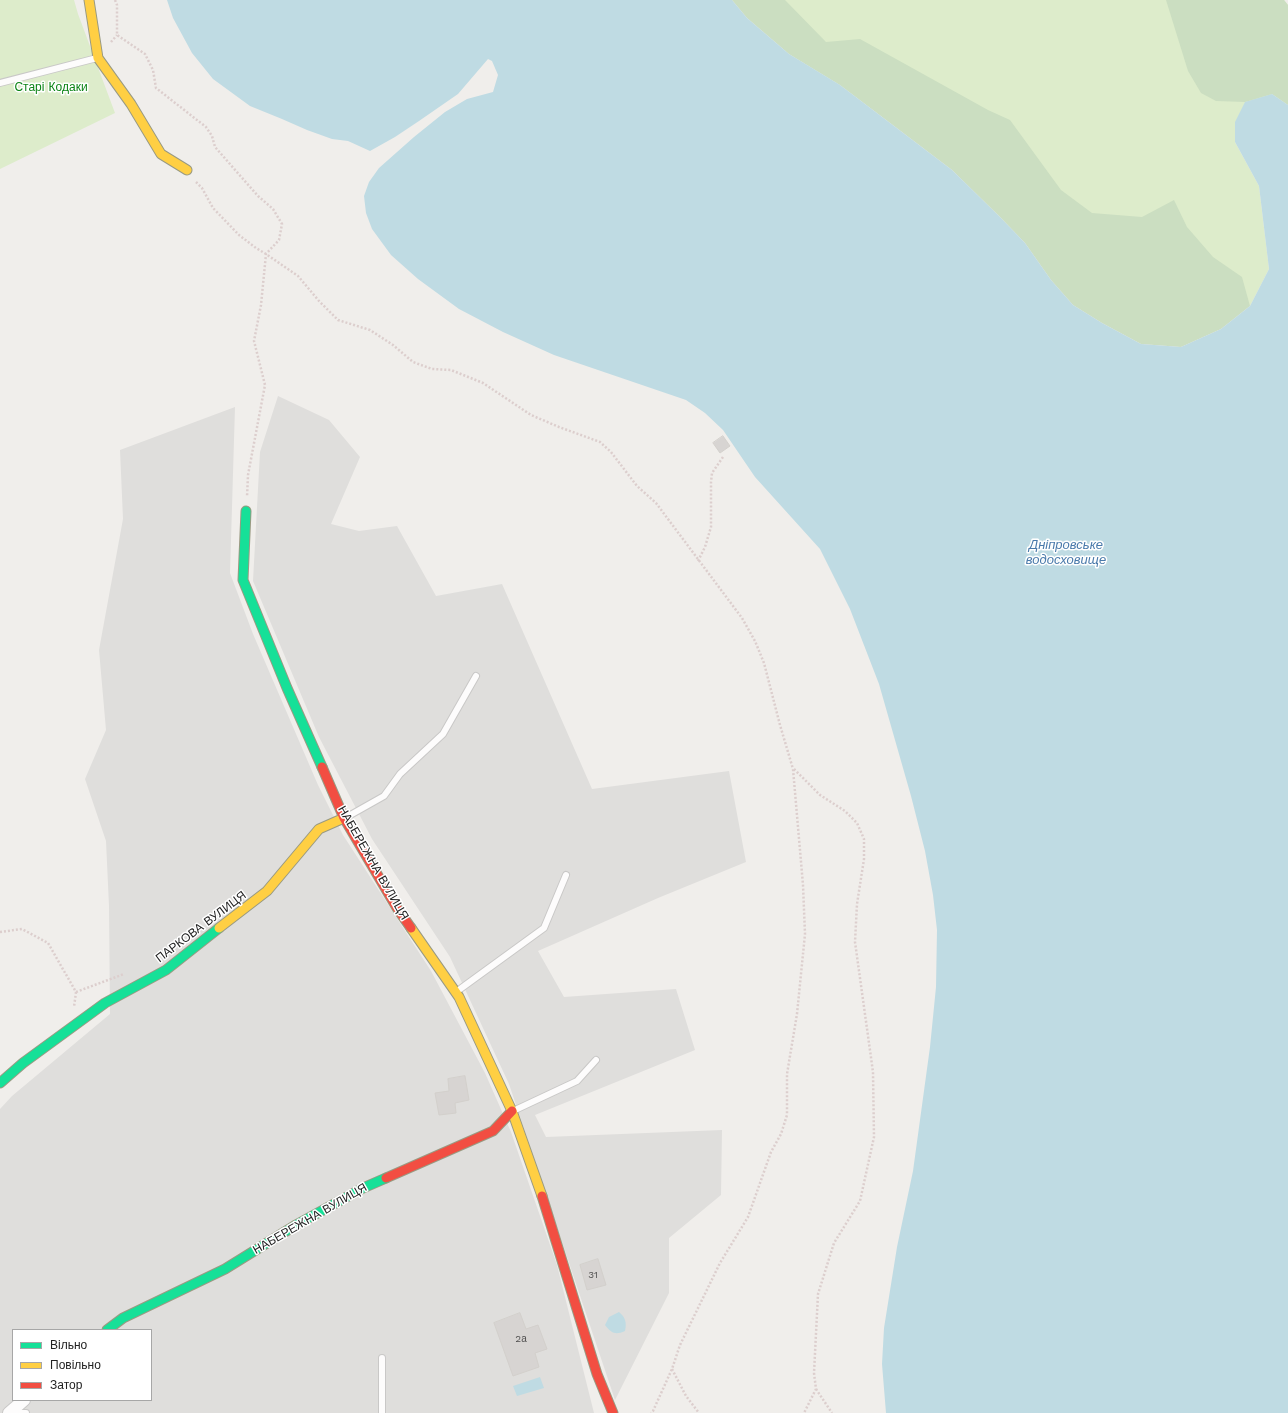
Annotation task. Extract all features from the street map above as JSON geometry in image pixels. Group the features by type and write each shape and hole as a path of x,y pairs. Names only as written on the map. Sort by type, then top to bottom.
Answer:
{"street":[{"path":"89,0 98,58 131,104 161,154 187,170"},
{"name":"НАБЕРЕЖНА ВУЛИЦЯ","path":"246,511 243,580 287,688 344,818 397,908 456,992 512,1111 542,1197 597,1374 613,1413"},
{"name":"ПАРКОВА ВУЛИЦЯ","path":"0,1083 23,1063 105,1003 166,970 268,892 319,829 344,818"},
{"name":"НАБЕРЕЖНА ВУЛИЦЯ","path":"108,1329 123,1318 225,1268 296,1224 363,1188 493,1131 512,1111"},
{"path":"8,1413 23,1401"}],"lane":[{"path":"0,83 98,58"},
{"path":"344,818 384,796 400,774 443,734 476,676"},
{"path":"456,992 544,928 566,875"},
{"path":"512,1111 576,1081 596,1060"},
{"path":"382,1358 382,1413"},
{"path":"19,1413 26,1413"}],"path":[{"path":"115,0 118,35 145,54 153,70 156,88 206,127 212,136 215,147 258,196 273,209 282,224 279,240 266,254 261,305 254,341 264,385 248,475 246,511"},
{"path":"187,170 202,188 213,208 239,235 298,276 319,301 338,320 370,330 393,345 413,362 432,369 451,370 483,383 531,415 558,427 600,442 611,452 637,486 656,503 742,618 755,640 764,663 793,769 803,885 805,934 797,1014 787,1074 786,1115 781,1134 771,1152 748,1217 720,1263 680,1346 653,1412 651,1413"},
{"path":"698,561 705,547 711,527 712,473 723,457"},
{"path":"793,769 820,794 845,811 857,823 864,838 864,859 857,904 854,942 873,1072 874,1137 860,1201 834,1243 818,1294 814,1373 816,1389 832,1413"},
{"path":"0,932 22,929 48,943 76,992"},
{"path":"672,1368 686,1396 699,1413"},
{"path":"804,1413 816,1389"}],"shaded area":[{"path":"278,396 329,420 360,457 331,524 359,531 397,526 436,596 502,584 592,789 729,771 746,862 658,898 538,951 564,997 676,989 695,1050 535,1115 546,1137 722,1130 721,1195 669,1238 669,1293 615,1400 509,1084 450,957 372,839 319,737 253,581 260,452"},
{"path":"235,407 230,573 253,634 318,785 343,835 431,971 485,1073 511,1132 557,1265 594,1413 0,1413 0,1109 12,1096 110,1014 109,906 106,841 85,779 106,730 99,650 123,519 120,450"}],"green space":[{"name":"Старі Кодаки","path":"0,0 74,0 115,113 0,169"},
{"path":"732,0 1284,0 1288,5 1288,105 1272,94 1235,142 1259,186 1269,269 1250,306 891,123 840,85 789,54"},
{"path":"732,0 785,0 826,42 860,39 988,110 1010,120 1061,190 1092,213 1142,217 1174,200 1187,227 1213,257 1242,277 1250,306 1221,329 1181,347 1141,344 1102,323 1073,305 1051,280 1025,243 952,170 840,85 789,54 747,18"},
{"path":"1166,0 1284,0 1288,5 1288,105 1272,94 1245,102 1216,101 1201,93 1188,71"}],"water":[{"name":"Дніпровське водосховище","path":"167,0 732,0 747,18 789,54 840,85 952,170 1025,243 1051,280 1073,305 1141,344 1181,347 1221,329 1250,306 1269,269 1259,186 1235,142 1235,122 1245,102 1272,94 1288,105 1288,1413 886,1413 882,1364 884,1328 897,1247 913,1171 930,1047 936,987 937,930 933,895 925,851 879,684 850,609 820,549 755,477 723,430 705,413 686,400 554,355 503,332 459,309 418,279 391,255 372,229 366,213 364,196 369,182 379,168 445,112 467,99 493,92 498,75 492,61 488,59 458,94 395,137 370,151 348,141 332,139 307,130 250,106 213,79 192,53 173,18"},
{"path":"619,1312 625,1320 625,1331 614,1333 605,1325 609,1317"},
{"path":"540,1377 544,1388 517,1396 513,1386"}],"building":[{"path":"723,436 730,446 720,453 713,443"},
{"path":"465,1076 469,1100 455,1103 456,1113 439,1115 435,1093 449,1091 448,1079"},
{"path":"598,1259 606,1285 587,1290 580,1265"},
{"path":"520,1313 526,1329 538,1325 547,1349 535,1353 539,1367 513,1376 494,1323"}],"traffic: fast":[{"path":"246,511 243,580 287,688 322,767"},
{"path":"0,1083 23,1063 105,1003 166,970 219,928"},
{"path":"108,1329 123,1318 225,1269 296,1225 363,1188 386,1178"}],"traffic: slow":[{"path":"89,0 98,58 131,104 161,154 187,170"},
{"path":"219,928 267,891 319,829 344,818"},
{"path":"411,928 459,997 512,1111 542,1196"}],"traffic: jam":[{"path":"322,767 344,818 397,908 411,928"},
{"path":"386,1178 493,1131 512,1111"},
{"path":"542,1196 597,1374 613,1413"}]}
